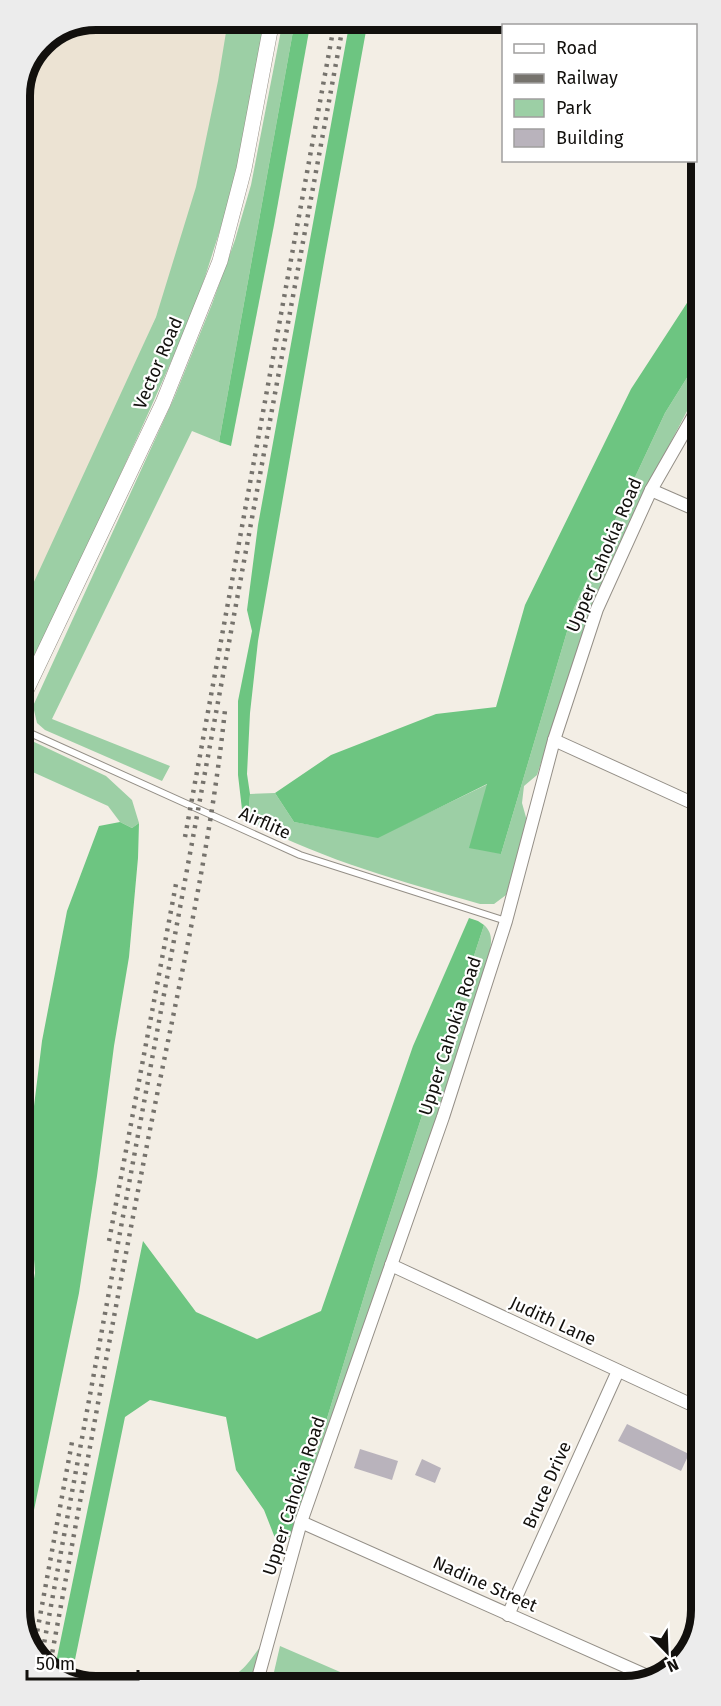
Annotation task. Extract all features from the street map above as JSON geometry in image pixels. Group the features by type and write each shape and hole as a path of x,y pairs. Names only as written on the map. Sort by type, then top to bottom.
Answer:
{"street":[{"name":"Vector Road","path":"30,682 163,403 220,261 244,169 270,30"},
{"name":"Upper Cahokia Road","path":"258,1676 301,1522 443,1117 506,921 554,740 597,609 651,490 691,420"},
{"path":"651,490 691,508"},
{"path":"554,740 691,802"},
{"name":"Judith Lane","path":"391,1265 691,1404"},
{"name":"Bruce Drive","path":"508,1615 618,1371"},
{"name":"Nadine Street","path":"301,1522 641,1673"}],"lane":[{"name":"Airflite","path":"30,733 300,855 506,921"}],"shaded area":[{"path":"96,30 238,30 192,233 30,608 30,92 32,79 41,59 59,41 83,31"}],"green space":[{"path":"226,30 265,30 234,186 205,277 187,326 30,673 30,590 156,317 196,187"},
{"path":"281,30 293,30 219,442 192,431 52,719 170,766 162,781 45,730 37,723 33,706 174,398 212,304 235,240 251,185"},
{"path":"293,30 309,30 231,446 219,442"},
{"path":"348,30 366,30 258,641 250,713 247,774 249,807 243,818 238,775 238,701 252,631 247,610 258,525"},
{"path":"691,297 691,371 665,413 574,608 501,854 469,848 487,784 378,838 294,822 275,793 331,755 436,714 496,707 525,605 631,389"},
{"path":"691,371 691,403 637,507 591,611 537,775 524,786 522,803 527,821 506,895 494,904 480,904 329,857 243,818 249,807 250,794 275,793 294,822 378,837 488,784 501,854 574,608 665,413"},
{"path":"30,740 106,776 132,800 139,823 132,828 120,822 108,806 30,771"},
{"path":"120,822 132,828 139,823 129,957 79,1293 30,1529 30,1301 35,1273 30,1204 30,1139 42,1041 67,911 99,826"},
{"path":"469,918 478,921 484,925 376,1257 291,1537 275,1538 264,1510 236,1470 226,1417 150,1400 125,1417 73,1671 63,1667 56,1662 143,1241 196,1312 257,1339 321,1311 413,1046"},
{"path":"484,925 491,936 489,956 431,1134 341,1389 295,1538 291,1537 376,1257"},
{"path":"265,1640 255,1676 232,1676 242,1669"},
{"path":"280,1646 349,1676 273,1676"}],"building":[{"path":"627,1424 689,1454 681,1471 618,1441"},
{"path":"360,1449 398,1461 392,1480 354,1468"},
{"path":"422,1459 441,1468 435,1483 415,1475"}],"railway":[{"path":"185,837 333,30"},
{"path":"43,1649 342,30"},
{"path":"51,1659 122,1272 211,818 225,710"},
{"path":"109,1241 176,884"},
{"path":"36,1637 72,1442"}]}
